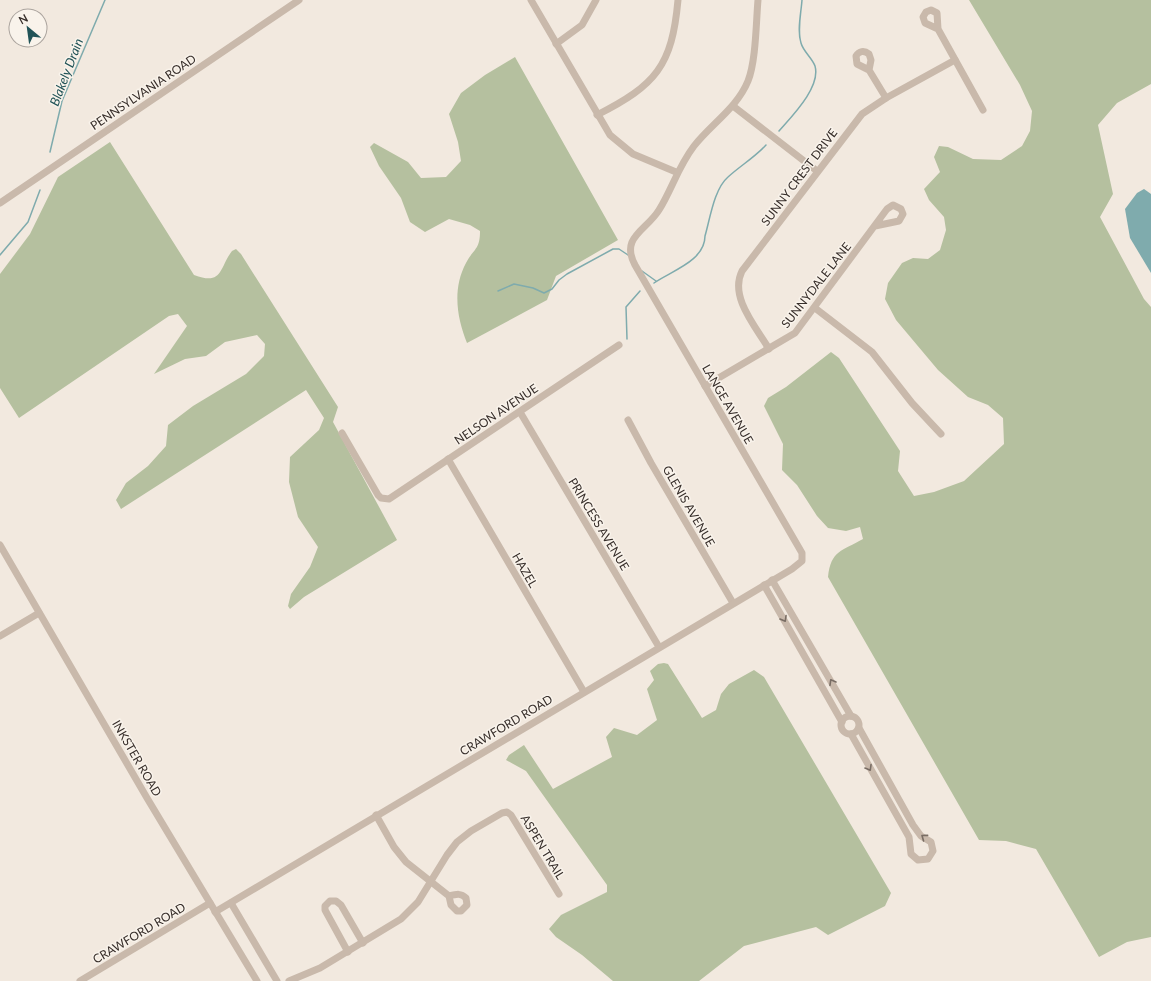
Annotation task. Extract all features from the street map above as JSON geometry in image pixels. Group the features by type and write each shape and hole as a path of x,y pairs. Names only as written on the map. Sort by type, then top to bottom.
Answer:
{"street":[{"name":"PENNSYLVANIA ROAD","path":"0,202 299,0"},
{"path":"531,0 597,115 615,140 633,154 676,172"},
{"path":"556,44 569,36 582,25 596,0"},
{"path":"597,115 639,90 659,69 671,46 675,31 678,0"},
{"name":"LANGE AVENUE","path":"758,0 752,67 745,87 732,106 694,145 676,172 660,209 650,222 632,240 629,252 635,265 802,553"},
{"path":"938,29 983,110"},
{"name":"SUNNY CREST DRIVE","path":"769,350 740,297 739,278 744,268 857,119 869,108 955,60"},
{"path":"869,70 886,98"},
{"path":"732,106 817,171"},
{"name":"SUNNYDALE LANE","path":"705,386 769,350 795,333 875,226"},
{"path":"815,308 872,352 912,404 941,434"},
{"name":"NELSON AVENUE","path":"342,433 378,495 385,499 393,497 619,345"},
{"name":"PRINCESS AVENUE","path":"520,412 659,647"},
{"name":"GLENIS AVENUE","path":"628,420 651,464 733,603"},
{"name":"HAZEL","path":"448,459 584,692"},
{"name":"INKSTER ROAD","path":"0,545 257,981"},
{"name":"CRAWFORD ROAD","path":"215,912 799,564 803,559 802,553"},
{"path":"764,585 842,722 844,731 851,734 905,830 910,842 910,851 914,857 922,860 928,859 932,854 932,845 921,836 913,825 859,728 858,721 851,716 772,580"},
{"path":"0,636 39,612"},
{"path":"805,656 813,650"},
{"path":"842,722 846,717 851,716"},
{"path":"851,734 859,728"},
{"path":"879,784 887,780"},
{"name":"ASPEN TRAIL","path":"430,882 447,855 463,837 497,815 507,812 517,823 559,894"},
{"path":"376,815 401,856 413,869 450,896"},
{"path":"905,830 913,825"},
{"path":"289,981 320,968 395,924 418,902 430,882"},
{"path":"348,952 325,910 325,906 330,901 336,901 341,905 363,943"},
{"name":"CRAWFORD ROAD","path":"80,981 210,903"},
{"path":"231,903 277,981"}],"green space":[{"path":"969,0 1151,0 1151,84 1117,103 1098,125 1113,194 1100,217 1144,299 1151,307 1151,937 1127,942 1099,957 1036,849 1006,841 979,840 828,577 832,561 835,556 843,549 863,539 860,527 846,531 828,528 817,516 797,485 782,470 783,444 764,406 768,398 786,387 831,352 839,358 900,451 898,471 914,496 934,492 964,481 1004,444 1003,418 988,405 968,397 938,370 896,320 885,299 888,283 902,263 913,258 928,259 940,250 946,230 944,217 929,200 924,189 940,172 934,157 939,146 948,147 973,159 1001,160 1022,146 1030,131 1032,111 1020,85"},
{"path":"515,57 618,240 556,276 547,300 467,343 459,314 459,283 466,263 478,246 480,231 470,225 449,219 425,232 410,222 401,198 379,166 370,147 374,143 408,162 421,178 446,177 461,161 458,142 449,114 461,93 485,75"},
{"path":"110,142 194,275 203,278 215,277 219,274 232,251 236,249 241,254 338,407 333,422 397,540 304,597 290,609 288,606 291,594 310,567 318,547 298,517 289,482 290,457 319,430 324,418 306,390 121,509 116,500 126,483 148,466 166,446 168,425 193,406 246,374 264,356 265,344 257,335 225,342 206,356 185,359 154,374 187,326 178,314 169,316 19,418 0,388 0,274 30,234 58,177"},
{"path":"658,664 668,664 702,718 716,710 721,694 729,684 754,670 764,677 891,893 885,906 828,935 816,927 744,946 699,981 613,981 582,955 556,937 549,929 561,915 607,892 607,885 526,771 506,760 509,755 524,745 553,789 612,757 606,737 614,728 637,735 657,720 647,689 654,680 650,671"}],"water":[{"path":"1144,189 1151,194 1151,273 1130,238 1125,209 1137,193"}],"waterway":[{"name":"Blakely Drain","path":"50,152 62,101 105,0"},
{"path":"779,131 810,92 816,74 815,66 804,49 800,38 799,27 802,0"},
{"path":"654,283 686,264 699,252 704,245 716,196 723,182 766,145"},
{"name":"Blakely Drain","path":"0,255 28,222 40,190"},
{"path":"498,291 514,284 533,288 544,293 552,289 559,280 567,274 613,249 619,249 628,255"},
{"path":"642,271 656,281"},
{"path":"627,339 626,307 640,291"}]}
